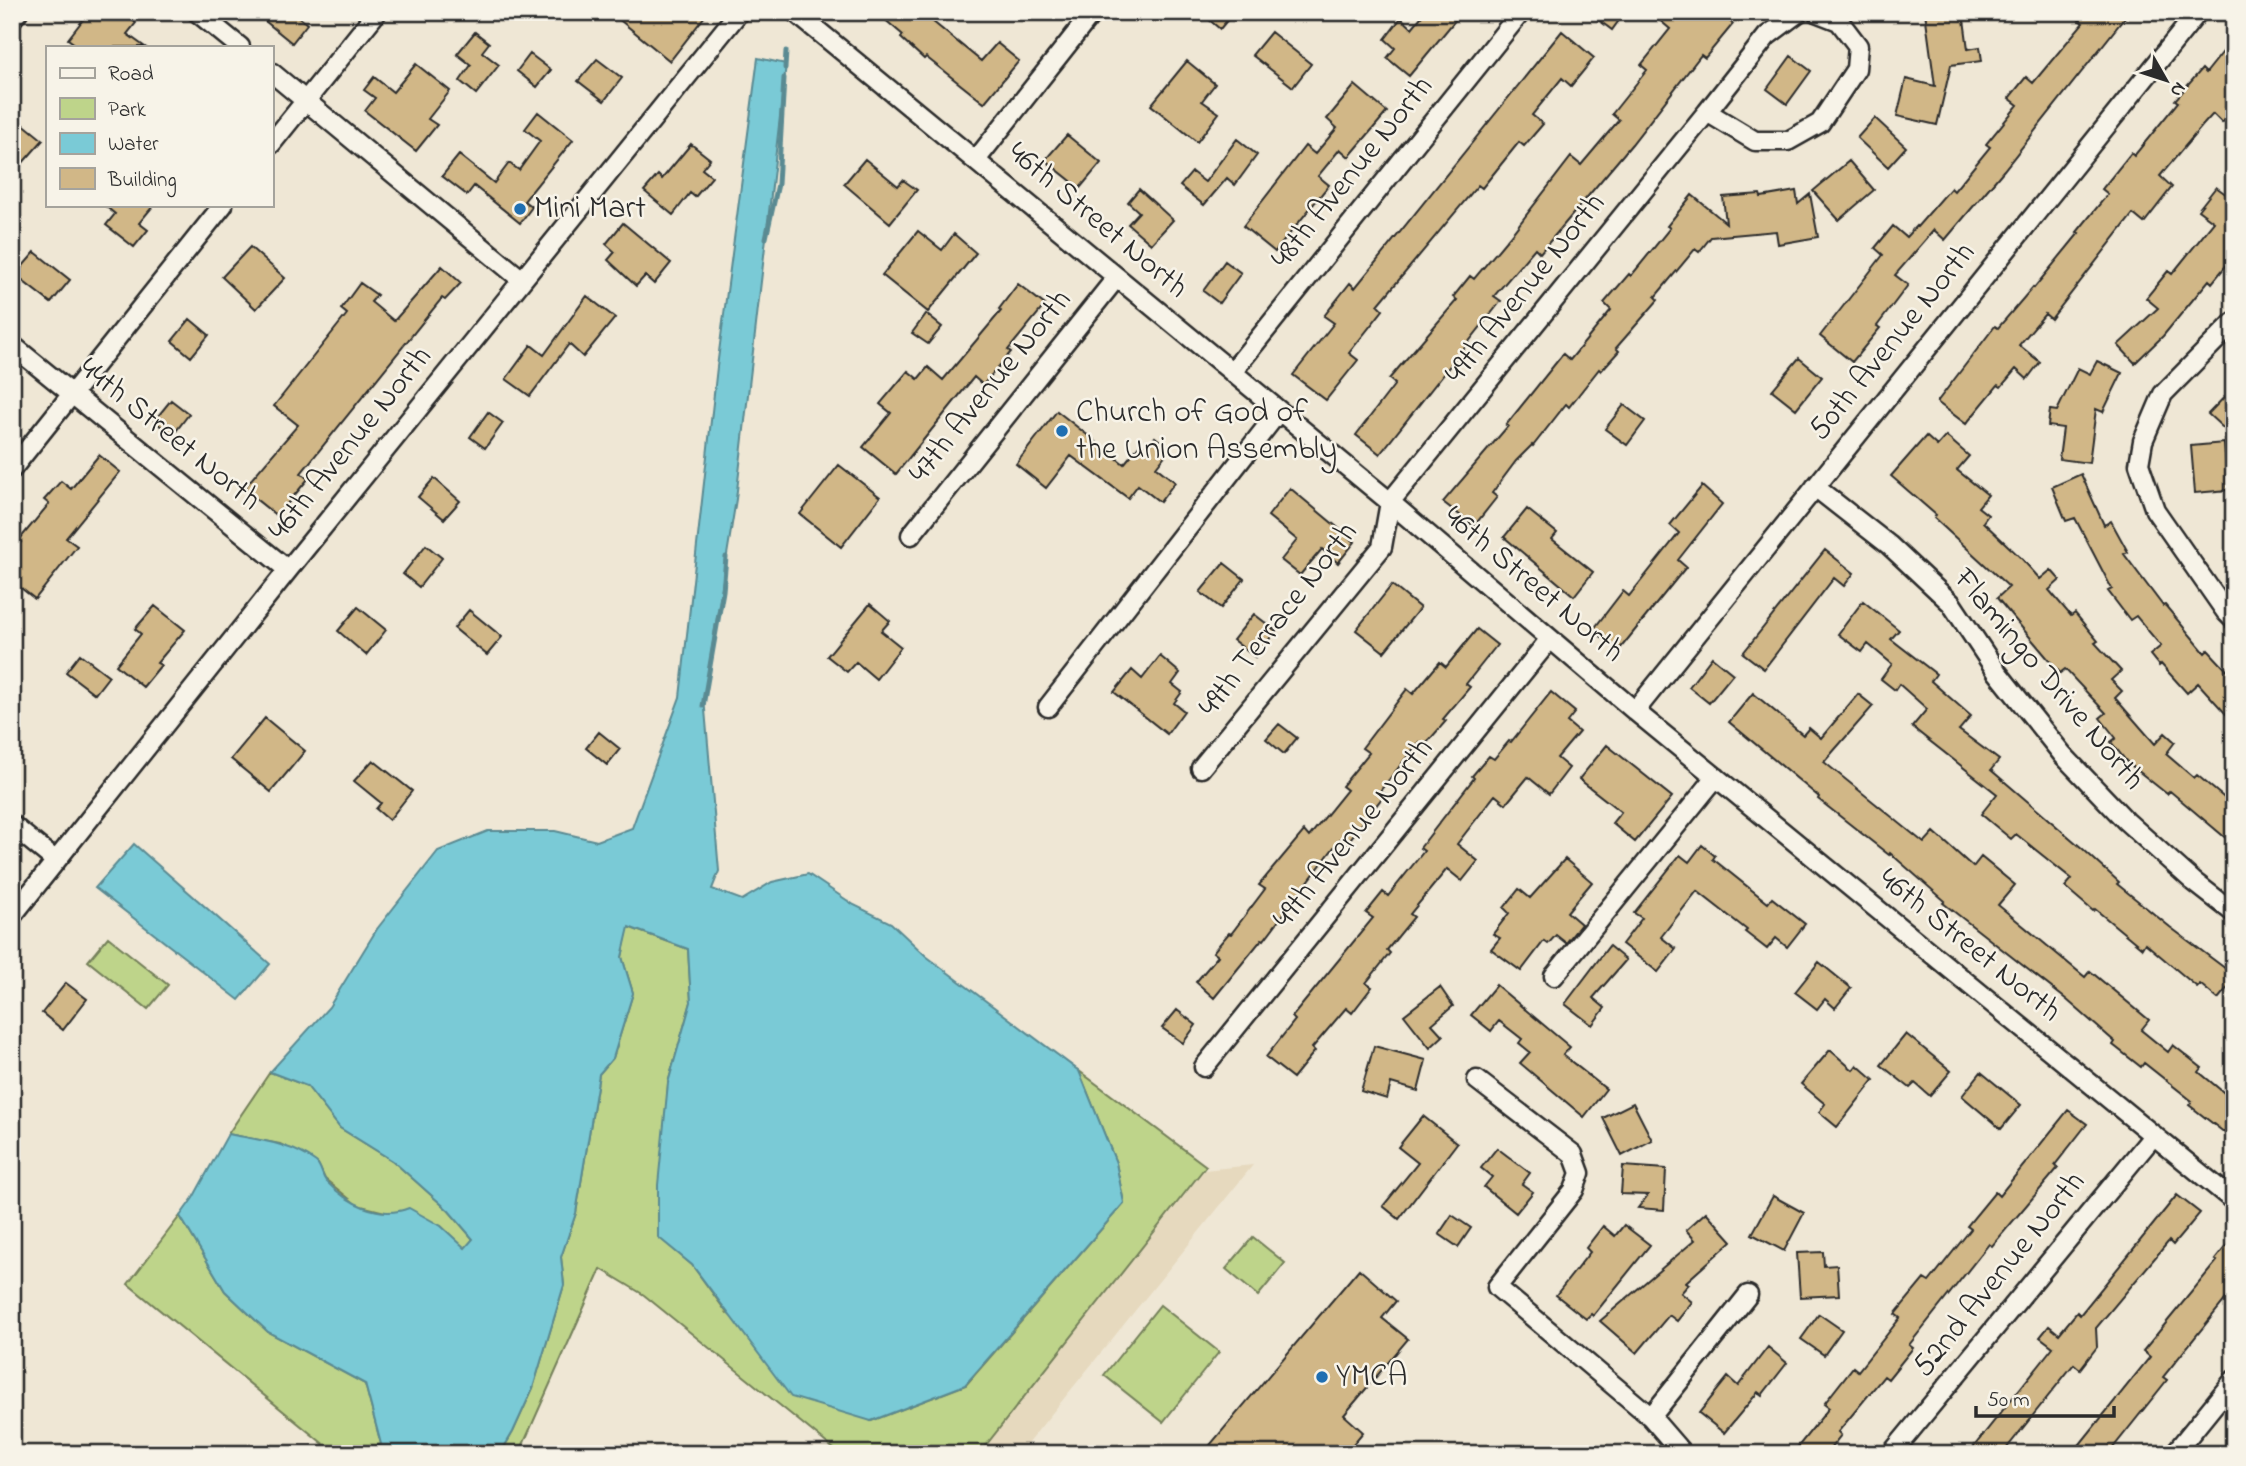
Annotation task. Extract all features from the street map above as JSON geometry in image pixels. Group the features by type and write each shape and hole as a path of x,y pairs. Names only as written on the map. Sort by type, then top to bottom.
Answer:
{"street":[{"path":"12,19 18,12"},
{"path":"197,12 239,46"},
{"path":"273,142 377,12"},
{"name":"46th Avenue North","path":"12,916 739,12"},
{"name":"46th Street North","path":"795,12 1390,502 1716,777 2234,1201"},
{"path":"976,160 1093,12"},
{"name":"48th Avenue North","path":"1232,372 1521,12"},
{"name":"49th Avenue North","path":"1390,502 1767,36 1799,12"},
{"path":"1707,112 1755,141 1788,141 1820,123 1856,69 1858,46 1839,21 1816,12"},
{"name":"50th Avenue North","path":"1635,710 2198,12"},
{"path":"273,74 522,280"},
{"path":"12,469 222,206"},
{"name":"47th Avenue North","path":"911,535 1117,277"},
{"path":"2234,322 2163,394 2143,441 2139,464 2155,510 2234,620"},
{"name":"44th Street North","path":"12,345 288,570"},
{"path":"1048,707 1279,411"},
{"name":"Flamingo Drive North","path":"1815,487 1889,545 1951,603 1997,672 2063,755 2126,821 2193,881 2234,913"},
{"name":"49th Terrace North","path":"1201,768 1382,547 1390,502"},
{"name":"49th Avenue North","path":"1204,1067 1550,639"},
{"path":"1554,976 1716,777"},
{"path":"12,825 56,861"},
{"path":"1477,1080 1573,1154 1580,1172 1574,1190 1497,1287 1651,1417 1683,1454"},
{"name":"52nd Avenue North","path":"1891,1454 2154,1135"},
{"path":"1651,1417 1748,1295"},
{"path":"2174,1454 2234,1380"}],"shaded area":[{"path":"1253,1165 1019,1454 979,1454 1204,1170"}],"green space":[{"path":"628,927 688,949 691,1002 668,1083 658,1236 692,1265 727,1313 871,1421 966,1385 1124,1203 1116,1163 1079,1071 1206,1166 979,1454 840,1454 644,1295 601,1269 519,1454 500,1454 533,1388 564,1285 561,1257 576,1213 599,1074 613,1058 633,993 622,957"},
{"path":"108,937 168,985 148,1009 88,961"},
{"path":"270,1072 307,1086 340,1128 393,1161 449,1211 473,1239 465,1249 441,1226 357,1205 325,1179 318,1164 280,1144 228,1134"},
{"path":"180,1216 225,1291 268,1332 365,1384 381,1444 364,1454 332,1451 128,1284"},
{"path":"1253,1237 1285,1263 1258,1296 1226,1269"},
{"path":"1160,1305 1219,1352 1163,1422 1104,1375"}],"water":[{"path":"758,58 786,64 736,499 704,698 719,871 712,889 742,900 772,882 808,874 854,905 891,923 926,956 1079,1071 1116,1163 1124,1203 965,1385 871,1421 791,1397 692,1265 658,1237 658,1185 668,1083 691,1002 688,949 629,927 622,957 633,993 613,1058 599,1074 576,1213 561,1257 564,1285 533,1388 513,1432 500,1454 364,1454 381,1444 365,1384 268,1332 225,1291 180,1216 193,1198 228,1134 296,1150 318,1164 324,1179 334,1189 364,1207 386,1212 409,1208 441,1226 465,1248 473,1239 449,1211 393,1161 340,1128 307,1086 270,1072 329,1007 377,929 438,851 488,831 555,831 597,841 632,828 680,697 717,367"},
{"path":"134,844 270,964 239,1000 95,888"}],"building":[{"path":"89,12 122,12 136,23 127,34 144,46 78,46 68,39"},
{"path":"254,12 293,12 307,24 292,43"},
{"path":"610,12 708,12 670,61"},
{"path":"876,12 921,12 981,61 997,43 1019,61 984,103 926,57 924,59 901,38 903,35"},
{"path":"1200,12 1234,12 1220,29"},
{"path":"1425,12 1462,12 1409,76 1387,58 1395,48 1385,39 1401,18 1412,28"},
{"path":"1588,12 1625,12 1612,30"},
{"path":"1650,12 1719,12 1733,24 1705,58 1701,55 1632,144 1540,253 1535,248 1494,296 1501,301 1380,454 1356,435 1395,384 1389,379 1457,300 1453,297 1470,276 1474,279 1514,231 1571,157 1581,165 1619,120 1612,114 1647,70 1641,65 1670,29"},
{"path":"1925,12 1963,12 1968,49 1980,47 1982,61 1951,65 1937,125 1897,116 1906,79 1935,86"},
{"path":"2086,12 2129,12 1945,240 1934,230 1895,275 1908,285 1877,326 1880,328 1852,362 1820,336 1883,255 1875,248 1893,226 1906,237 1951,188 1954,191 1990,147 1986,144 2018,105 2009,98 2026,77 2033,83 2083,23 2079,20"},
{"path":"1562,31 1594,58 1571,86 1562,78 1532,115 1543,124 1524,146 1519,142 1482,188 1478,185 1378,305 1383,310 1349,353 1358,360 1326,400 1293,375 1334,323 1324,316 1350,283 1355,288"},
{"path":"475,32 489,43 482,52 499,65 476,94 460,81 471,65 457,54"},
{"path":"1271,32 1311,64 1293,87 1252,55"},
{"path":"2234,38 2234,110 2222,123 2213,114 2160,176 2172,187 2144,223 2133,214 2051,319 2045,314 2019,345 2040,362 2027,379 2016,369 2001,387 1998,385 1966,424 1937,402 1995,326 1998,328 2079,233 2077,232 2108,194 2102,189 2131,153 2134,156 2178,102 2175,100 2202,69 2206,73"},
{"path":"530,54 551,70 537,87 517,71"},
{"path":"1791,56 1811,71 1787,104 1767,89"},
{"path":"597,59 622,78 604,101 578,81"},
{"path":"1187,61 1215,84 1202,101 1219,113 1197,142 1151,105"},
{"path":"416,64 450,91 428,119 437,125 416,151 365,111 375,98 364,90 374,77 393,92"},
{"path":"1355,85 1387,112 1349,157 1340,149 1318,176 1329,185 1275,252 1243,226 1305,146 1315,154 1337,128 1327,119"},
{"path":"538,112 573,140 524,201 532,207 520,223 474,186 467,195 442,176 459,155 494,183 509,163 519,170 540,141 525,129"},
{"path":"12,115 43,140 12,175"},
{"path":"1875,118 1906,147 1888,167 1857,138"},
{"path":"1067,135 1101,163 1080,188 1045,160"},
{"path":"1237,139 1257,155 1235,185 1227,178 1204,205 1180,186 1192,172 1205,182"},
{"path":"691,144 710,159 702,169 712,177 695,197 690,193 673,215 644,191 658,175 662,179"},
{"path":"865,159 898,186 903,180 917,190 890,223 844,184"},
{"path":"1849,161 1874,190 1839,220 1813,191"},
{"path":"2216,187 2234,200 2234,256 2212,283 2209,280 2163,336 2135,363 2118,345 2158,308 2146,298 2168,271 2172,274 2214,222 2198,210"},
{"path":"1139,189 1173,220 1151,244 1128,224 1139,212 1128,202"},
{"path":"1796,191 1798,204 1810,194 1818,237 1778,244 1776,231 1711,237 1699,252 1695,249 1655,297 1658,300 1616,348 1619,351 1601,371 1599,369 1569,407 1566,404 1533,446 1516,461 1492,493 1497,497 1474,526 1443,502 1508,426 1506,425 1563,354 1570,360 1611,310 1604,303 1629,274 1631,276 1670,228 1667,226 1692,195 1726,223 1723,197 1760,194 1761,197"},
{"path":"105,206 153,206 139,223 148,230 134,247 106,225 115,214"},
{"path":"623,223 671,263 654,284 645,276 636,286 608,260 615,252 606,244"},
{"path":"918,231 942,250 954,234 976,253 928,312 882,275"},
{"path":"250,247 285,278 256,309 222,277"},
{"path":"35,252 70,280 51,303 15,275"},
{"path":"1225,261 1241,273 1219,303 1203,291"},
{"path":"442,266 461,283 445,300 442,298 301,473 308,479 277,516 243,489 298,425 274,406 347,314 341,309 360,283 377,295 371,302 394,321"},
{"path":"1018,284 1045,305 983,385 974,377 896,474 863,447 891,413 880,404 908,371 918,379 928,367 943,380 1001,311 999,309"},
{"path":"587,296 615,318 583,357 569,344 530,396 506,379 531,345 544,355"},
{"path":"926,314 942,327 928,344 912,333"},
{"path":"190,319 209,335 191,357 172,341"},
{"path":"1799,358 1822,377 1796,409 1772,390"},
{"path":"2097,361 2122,373 2103,412 2096,409 2089,463 2059,459 2063,428 2048,426 2050,410 2057,411 2078,368 2090,374"},
{"path":"2234,387 2234,438 2208,414"},
{"path":"171,400 189,414 173,435 154,421"},
{"path":"1624,405 1645,421 1627,445 1605,429"},
{"path":"1057,411 1124,464 1141,443 1147,448 1155,437 1170,449 1156,467 1175,482 1160,502 1138,485 1128,498 1071,456 1046,488 1016,464"},
{"path":"488,412 503,423 485,448 470,437"},
{"path":"1926,436 1937,446 1946,436 1969,456 1957,470 1988,495 1978,507 1988,515 1983,522 2040,579 2051,570 2060,580 2049,590 2071,616 2075,613 2098,641 2095,643 2121,671 2111,680 2122,691 2115,698 2155,744 2165,733 2175,742 2166,754 2194,778 2197,775 2234,806 2234,845 2170,791 2167,794 2127,762 2111,742 2116,738 2100,718 2106,713 2065,669 2060,673 1997,598 2009,587 1934,518 1936,515 1891,476"},
{"path":"2224,443 2228,490 2195,493 2191,446"},
{"path":"99,455 120,472 66,538 77,546 35,599 12,581 12,553 21,542 19,540 49,504 44,500 61,481 71,489"},
{"path":"839,465 880,497 841,547 800,514"},
{"path":"2081,474 2104,525 2111,521 2128,552 2124,554 2163,606 2165,605 2205,653 2208,650 2234,678 2234,723 2198,683 2187,693 2161,664 2159,666 2150,655 2161,646 2136,616 2130,620 2108,591 2112,589 2075,518 2066,521 2052,487"},
{"path":"434,478 460,501 444,519 418,497"},
{"path":"1702,486 1722,504 1678,560 1686,567 1619,650 1593,630 1623,591 1629,596 1679,533 1670,525"},
{"path":"1290,488 1355,542 1338,563 1322,549 1300,575 1281,560 1297,540 1268,516"},
{"path":"1527,509 1557,533 1552,539 1593,572 1574,596 1504,537"},
{"path":"426,545 442,558 419,587 403,574"},
{"path":"1825,550 1854,573 1844,586 1834,578 1764,669 1743,653"},
{"path":"1224,563 1244,579 1221,608 1200,592"},
{"path":"1392,585 1420,608 1384,652 1356,630"},
{"path":"1863,601 1899,630 1891,639 1936,674 1931,681 1971,716 1959,730 1999,760 1991,770 2083,849 2119,882 2117,884 2234,975 2234,980 2218,999 2200,984 2197,987 2145,943 2142,948 2095,909 2093,911 2065,887 2072,879 2016,834 2011,839 1981,814 1997,794 1912,727 1927,709 1899,684 1895,690 1881,679 1892,664 1868,644 1862,652 1838,634"},
{"path":"870,604 890,621 881,631 901,647 876,679 856,662 847,672 827,656"},
{"path":"155,606 185,630 157,663 161,665 143,687 116,665 141,634 135,629"},
{"path":"358,607 386,630 366,655 338,631"},
{"path":"469,610 502,637 487,655 454,628"},
{"path":"1254,614 1276,631 1255,657 1233,640"},
{"path":"1477,629 1497,645 1466,684 1470,687 1443,719 1446,721 1424,746 1419,742 1380,791 1385,794 1347,843 1341,838 1264,940 1262,939 1214,998 1196,982 1218,956 1213,952 1229,933 1231,934 1265,889 1259,885 1304,831 1309,837 1347,790 1342,786 1369,753 1362,748 1407,689 1413,694 1440,662 1446,667"},
{"path":"80,654 109,676 95,694 66,672"},
{"path":"1160,656 1180,673 1172,684 1182,692 1174,703 1184,711 1167,734 1114,692 1132,670 1142,679"},
{"path":"1712,657 1733,674 1709,703 1689,687"},
{"path":"1551,692 1575,712 1567,722 1579,732 1557,758 1569,768 1549,794 1528,777 1506,804 1495,795 1457,844 1478,861 1462,881 1447,869 1410,914 1414,917 1387,950 1390,953 1366,983 1372,987 1352,1013 1346,1008 1312,1048 1315,1051 1293,1078 1266,1057 1295,1020 1292,1017 1373,918 1366,913 1383,892 1388,896 1424,851 1420,848 1474,778 1472,776 1489,756 1494,759 1509,741 1511,742"},
{"path":"1753,693 1803,735 1809,728 1821,738 1858,694 1873,706 1824,762 1924,843 1934,832 1973,867 1981,857 2015,885 1998,905 2085,977 2090,971 2149,1020 2141,1030 2168,1052 2173,1045 2202,1068 2199,1072 2234,1101 2234,1140 2189,1105 2192,1101 2144,1063 2141,1067 2113,1045 2115,1042 2067,1000 1943,903 1945,901 1890,853 1889,855 1818,799 1819,797 1729,722"},
{"path":"265,718 305,751 271,792 231,759"},
{"path":"1279,724 1297,738 1284,754 1266,739"},
{"path":"599,732 620,749 607,765 586,748"},
{"path":"1607,745 1672,797 1635,842 1612,823 1621,812 1579,779"},
{"path":"373,760 412,791 389,820 376,809 381,803 354,781"},
{"path":"1702,845 1715,856 1713,859 1768,903 1772,898 1805,924 1787,947 1776,938 1767,949 1697,891 1661,937 1676,949 1658,972 1622,944 1642,918 1634,913 1680,855 1689,862"},
{"path":"1565,859 1592,882 1567,912 1581,924 1566,943 1556,935 1548,944 1544,941 1521,971 1491,949 1500,938 1493,934 1509,913 1504,908 1519,889 1530,898"},
{"path":"1609,946 1626,960 1593,998 1605,1008 1592,1025 1565,1004"},
{"path":"1819,962 1851,988 1835,1008 1825,999 1817,1009 1795,992"},
{"path":"66,983 87,999 63,1030 42,1013"},
{"path":"1496,985 1570,1047 1563,1055 1606,1089 1584,1117 1520,1063 1530,1052 1519,1043 1522,1039 1499,1021 1491,1031 1471,1015"},
{"path":"1440,987 1453,1006 1432,1024 1443,1036 1430,1048 1404,1015"},
{"path":"1177,1010 1196,1025 1183,1043 1162,1028"},
{"path":"1906,1034 1951,1071 1930,1096 1915,1083 1910,1088 1881,1065"},
{"path":"1374,1046 1426,1060 1418,1091 1391,1083 1387,1099 1361,1091"},
{"path":"1830,1050 1853,1070 1857,1065 1874,1080 1837,1127 1819,1112 1825,1104 1801,1084"},
{"path":"1981,1072 2021,1105 2001,1129 1962,1096"},
{"path":"1633,1103 1652,1140 1622,1156 1603,1118"},
{"path":"2068,1110 2087,1124 2055,1165 2058,1168 1992,1246 1989,1244 1909,1345 1913,1348 1888,1379 1884,1376 1838,1432 1841,1435 1826,1454 1792,1454 1829,1408 1824,1404 1853,1367 1858,1371 1900,1318 1895,1314 1924,1279 1929,1282 1971,1229 1967,1226 1995,1192 1999,1196"},
{"path":"1423,1116 1457,1143 1399,1219 1383,1206 1418,1163 1398,1147"},
{"path":"1497,1148 1530,1173 1522,1184 1533,1192 1516,1213 1484,1187 1492,1177 1481,1168"},
{"path":"1623,1166 1666,1169 1664,1210 1638,1208 1648,1195 1621,1194"},
{"path":"2177,1195 2200,1213 2173,1245 2169,1241 2096,1328 2097,1347 2080,1369 2074,1364 2002,1454 1968,1454 2053,1347 2040,1337 2049,1326 2059,1334 2077,1312 2080,1315"},
{"path":"1773,1196 1804,1213 1784,1251 1752,1234"},
{"path":"1706,1212 1732,1241 1686,1282 1689,1284 1681,1293 1692,1302 1677,1321 1669,1315 1637,1353 1600,1321 1695,1240 1686,1230"},
{"path":"1452,1215 1471,1228 1458,1247 1439,1234"},
{"path":"1624,1225 1650,1245 1593,1316 1591,1314 1586,1319 1556,1295 1590,1252 1586,1248 1603,1226 1615,1236"},
{"path":"2234,1236 2234,1289 2163,1377 2167,1380 2108,1454 2072,1454 2150,1357 2143,1351 2217,1261 2215,1260"},
{"path":"1823,1252 1824,1266 1837,1265 1839,1295 1800,1297 1797,1253"},
{"name":"YMCA","path":"1359,1269 1396,1301 1382,1318 1408,1339 1344,1415 1363,1432 1345,1454 1221,1454 1210,1445"},
{"path":"1819,1314 1842,1330 1824,1355 1801,1339"},
{"path":"1768,1347 1787,1363 1762,1395 1758,1392 1724,1433 1699,1413 1728,1377 1738,1386"}],"waterway":[{"path":"785,68 786,51"},
{"path":"766,238 778,184 784,78"},
{"path":"703,706 723,591 726,557"}],"place":[{"name":"Mini Mart","path":"520,209"},
{"name":"Church of God of the Union Assembly","path":"1062,431"},
{"name":"YMCA","path":"1322,1377"}]}
